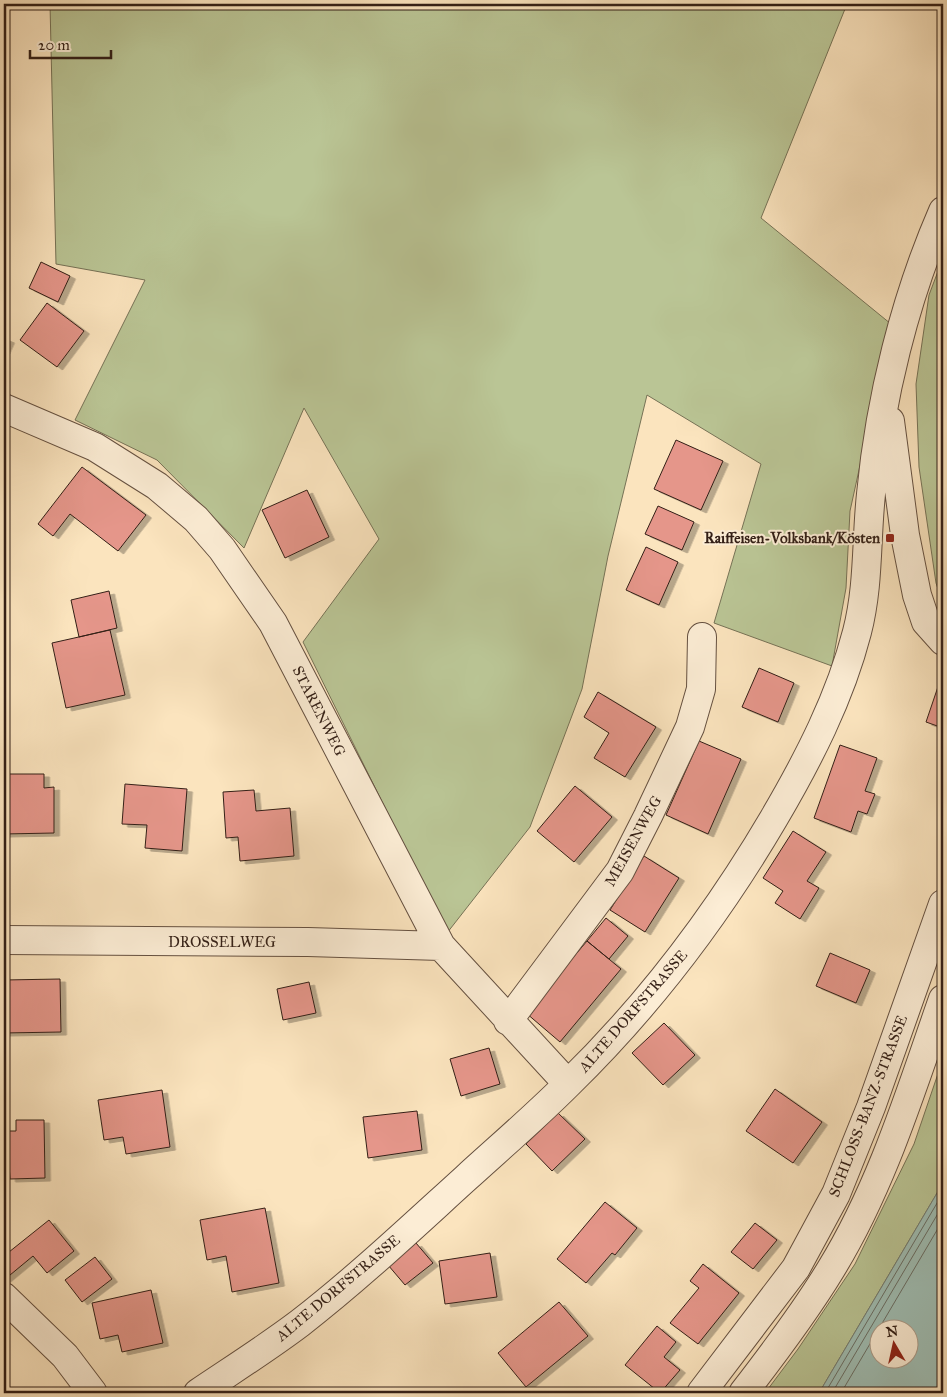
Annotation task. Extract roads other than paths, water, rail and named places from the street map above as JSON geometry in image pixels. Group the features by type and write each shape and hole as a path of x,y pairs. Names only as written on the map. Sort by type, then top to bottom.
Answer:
{"street":[{"name":"ALTE DORFSTRASSE","path":"198,1393 308,1316 425,1215 568,1084 611,1039 683,955 749,861 798,777 825,722 857,632 865,594 870,496 887,395 907,310 926,250 943,211"},
{"path":"887,395 905,535 917,595 926,622 943,641"},
{"name":"STARENWEG","path":"4,408 95,447 157,486 196,518 222,549 274,623 441,946 568,1084"},
{"name":"MEISENWEG","path":"508,1021 620,871 648,816 690,728 701,689 702,637"},
{"name":"SCHLOSS-BANZ-STRASSE","path":"701,1393 796,1268 836,1194 871,1106 943,904"},
{"name":"DROSSELWEG","path":"4,940 308,942 441,946"},
{"path":"744,1393 832,1268 859,1218 896,1128 943,999"},
{"path":"4,1297 65,1356 93,1393"}],"water":[{"path":"943,1183 943,1393 819,1393"}],"place":[{"name":"Raiffeisen-Volksbank/Kösten","path":"890,538"}]}
